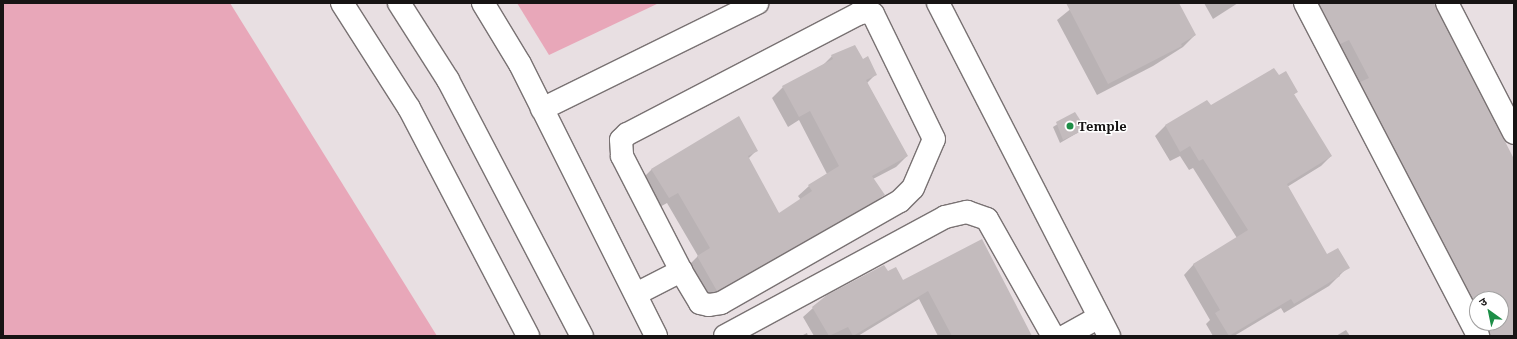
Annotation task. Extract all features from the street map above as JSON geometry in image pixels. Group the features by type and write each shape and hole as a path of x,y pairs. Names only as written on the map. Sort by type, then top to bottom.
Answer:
{"street":[{"path":"342,3 409,108 528,336"},
{"path":"399,3 448,80 582,336"},
{"path":"483,3 520,64 656,336"},
{"path":"542,109 757,3"},
{"path":"938,3 1104,327 1065,336"},
{"path":"1305,3 1478,336"},
{"path":"1447,3 1514,133"},
{"path":"865,12 873,14 934,139 913,188 900,201 721,303 709,305 700,303 681,271 622,156 621,140 627,134 858,14 865,12"},
{"path":"725,336 945,217 967,212 987,219 1053,336"},
{"path":"636,294 681,271"}],"shaded area":[{"path":"3,3 230,3 437,336 3,336"},
{"path":"517,3 659,3 549,55"}],"building":[{"path":"1066,3 1179,3 1196,35 1181,44 1182,46 1108,84"},
{"path":"1319,3 1434,3 1514,159 1514,336 1490,336 1488,331 1509,331 1509,291 1469,292 1360,82 1369,78 1349,40 1340,44"},
{"path":"855,45 863,59 868,56 877,75 866,80 908,156 872,176 885,195 717,291 697,256 710,248 678,193 669,198 651,169 739,116 758,151 748,156 779,213 812,191 808,185 839,166 810,111 799,117 782,86 833,59 831,55"},
{"path":"1274,68 1279,75 1286,71 1298,92 1294,94 1332,156 1287,184 1327,254 1338,248 1350,268 1339,274 1340,276 1294,304 1291,299 1229,336 1215,313 1220,310 1193,264 1248,230 1203,159 1199,161 1190,146 1180,152 1165,125 1207,100 1211,105"},
{"name":"Temple","path":"1075,112 1086,129 1063,140 1056,122"},
{"path":"982,239 1032,336 952,336 928,291 853,336 848,327 829,336 812,307 827,295 884,265 888,271 896,267 903,280"}],"place":[{"name":"Temple","path":"1070,126"}]}
